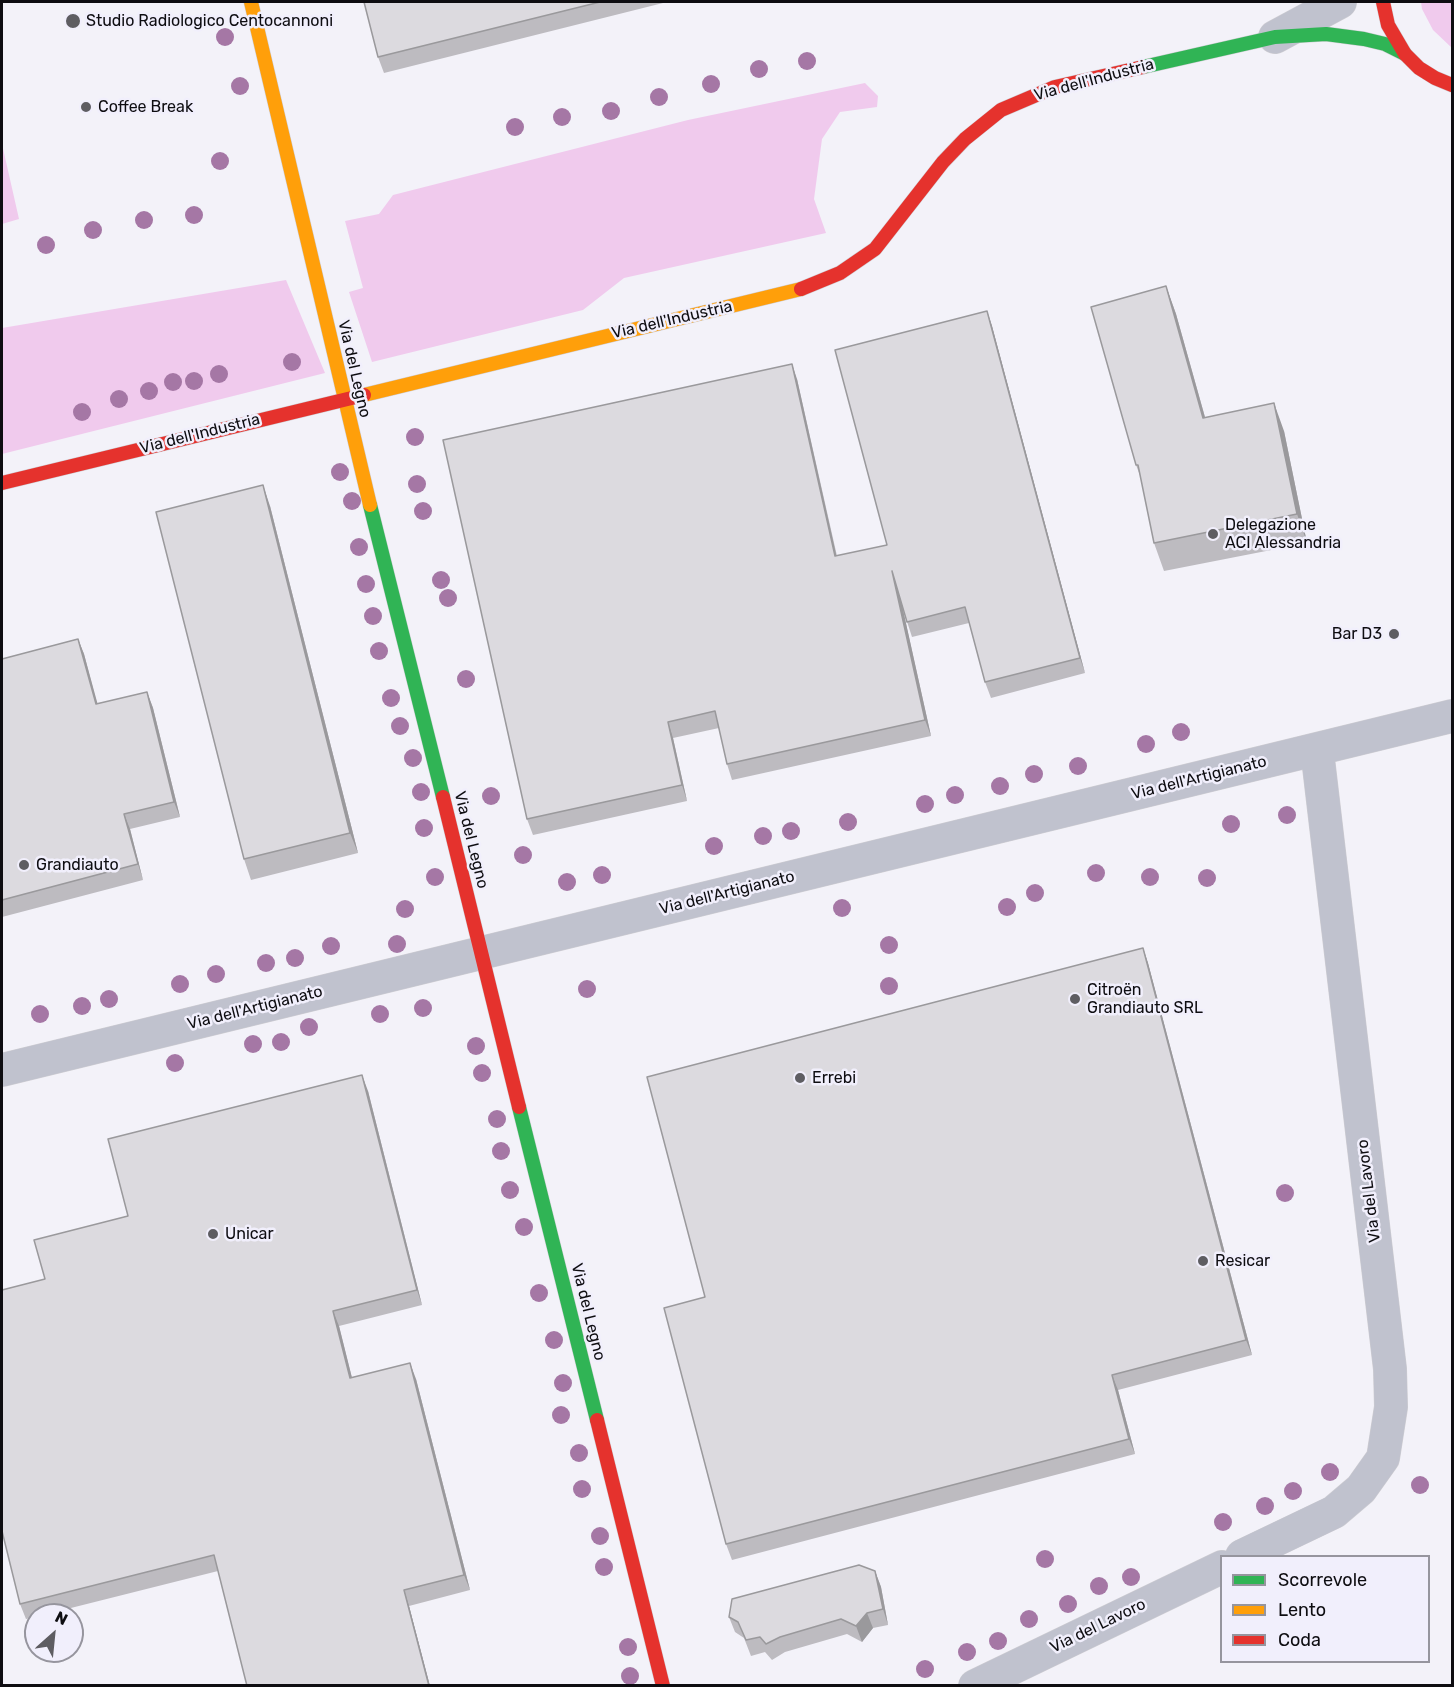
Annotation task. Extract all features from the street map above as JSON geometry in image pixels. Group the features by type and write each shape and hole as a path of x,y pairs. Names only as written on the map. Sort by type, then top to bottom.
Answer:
{"street":[{"name":"Via del Legno","path":"251,2 344,399 663,1686"},
{"name":"Via dell'Industria","path":"1275,37 1341,2"},
{"path":"1383,2 1388,25 1406,54 1419,68 1452,85"},
{"name":"Via dell'Industria","path":"2,483 797,290 840,273 875,249 943,162 964,139 1001,110 1055,87 1275,37 1326,34 1385,44 1406,54"},
{"path":"1436,78 1452,100"},
{"name":"Via dell'Artigianato","path":"2,1070 1452,716"},
{"name":"Via del Lavoro","path":"1246,1555 1334,1512 1361,1489 1383,1458 1391,1407 1390,1369 1317,750"},
{"name":"Via del Lavoro","path":"975,1686 1220,1567"}],"shaded area":[{"path":"1421,2 1452,2 1452,48 1433,30 1422,9"},
{"path":"865,83 878,96 877,107 840,112 822,139 814,199 826,233 624,278 583,310 372,362 349,292 363,288 345,221 379,214 393,195 688,120"},
{"path":"2,144 19,219 2,224"},
{"path":"286,280 325,373 2,454 2,328"}],"building":[{"path":"364,2 600,2 378,57"},
{"path":"1166,286 1203,418 1274,403 1297,514 1154,543 1138,465 1136,465 1091,307"},
{"path":"987,311 1080,658 985,682 965,607 907,622 892,571 925,720 727,764 715,711 668,722 682,785 527,819 443,440 792,364 835,556 887,545 835,350"},
{"path":"263,485 350,833 244,859 156,512"},
{"path":"78,639 96,704 147,692 174,802 124,814 138,864 2,900 2,659"},
{"path":"1143,948 1246,1340 1112,1375 1129,1439 726,1544 664,1308 705,1297 647,1077"},
{"path":"362,1075 417,1290 333,1311 350,1378 410,1363 464,1575 404,1590 429,1686 247,1686 214,1555 20,1604 2,1531 2,1290 45,1279 34,1240 128,1216 108,1139"},
{"path":"859,1565 875,1571 883,1609 867,1613 856,1626 841,1619 780,1637 766,1644 760,1637 746,1640 738,1622 729,1617 732,1599"}],"traffic: fast":[{"path":"1143,67 1275,37 1326,34 1385,44 1405,54"},
{"path":"370,505 443,797"},
{"path":"519,1107 597,1420"}],"traffic: slow":[{"path":"251,2 370,505"},
{"path":"364,395 801,289"}],"traffic: jam":[{"path":"1383,2 1388,25 1405,54 1419,68 1452,85"},
{"path":"801,289 840,273 875,249 943,162 965,139 1001,110 1055,87 1143,67"},
{"path":"2,483 364,395"},
{"path":"443,797 519,1107"},
{"path":"597,1420 663,1686"}],"place":[{"name":"Studio Radiologico Centocannoni","path":"73,21"},
{"name":"Coffee Break","path":"86,107"},
{"name":"Delegazione ACI Alessandria","path":"1213,534"},
{"name":"Bar D3","path":"1394,634"},
{"name":"Grandiauto","path":"24,865"},
{"name":"Citroën Grandiauto SRL","path":"1075,999"},
{"name":"Errebi","path":"800,1078"},
{"name":"Unicar","path":"213,1234"},
{"name":"Resicar","path":"1203,1261"}]}
